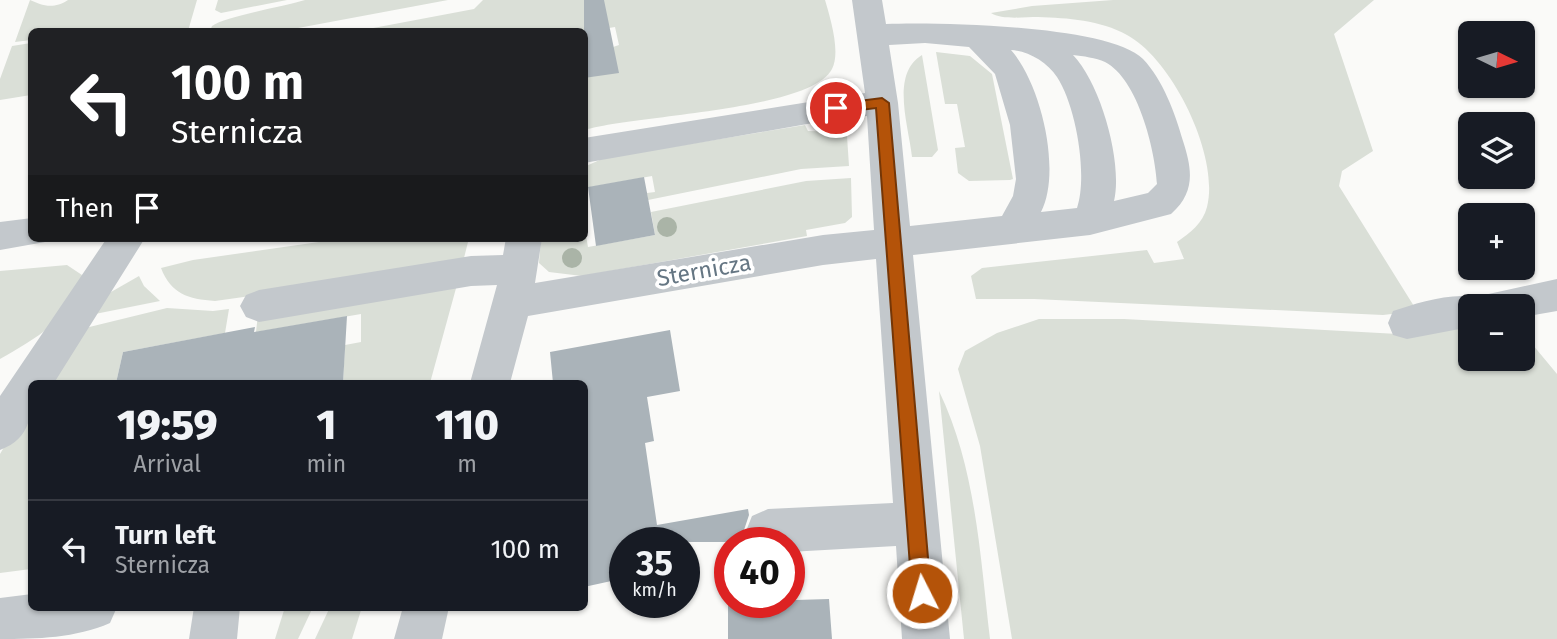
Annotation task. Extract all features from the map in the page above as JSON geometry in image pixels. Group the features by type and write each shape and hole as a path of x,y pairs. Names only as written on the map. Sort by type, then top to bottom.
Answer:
{"street":[{"path":"867,0 882,103 926,639"},
{"path":"874,35 925,33 1032,42 1061,63 1077,88 1097,164 1099,190 1090,221"},
{"path":"976,37 999,57 1013,78 1033,166 1033,189 1026,210 1012,230"},
{"name":"Sternicza","path":"259,306 471,271 519,270 968,236 1090,221 1159,204 1168,196 1174,184 1173,164 1163,129 1144,83 1131,66 1115,54 1077,44 1032,42"},
{"path":"588,150 813,111 882,103"},
{"path":"0,236 28,232"},
{"path":"34,380 124,242"},
{"path":"491,380 519,270"},
{"path":"1535,299 1557,295"},
{"path":"1407,323 1458,313"},
{"path":"0,431 28,388"},
{"path":"805,529 915,523"},
{"path":"0,622 68,611"},
{"path":"214,639 217,611"},
{"path":"418,639 425,611"}],"shaded area":[{"path":"30,0 52,6 68,0 197,0 189,28 28,28 28,40 15,42"},
{"path":"218,0 287,0 221,13 215,10"},
{"path":"305,0 448,0 298,28 211,28 229,19"},
{"path":"483,0 825,0 834,34 834,62 832,69 817,83 791,94 719,110 588,129 588,75 613,47 619,45 615,27 588,32 588,28 373,28 474,9"},
{"path":"1113,0 1374,0 1334,34 1373,151 1342,171 1339,186 1417,311 1383,315 1034,299 976,299 971,276 982,268 1147,250 1154,263 1184,259 1177,242 1199,223 1205,213 1209,186 1206,162 1189,111 1160,65 1144,47 1127,35 1106,26 1072,19 1007,17 991,13 1032,6"},
{"path":"28,43 28,95 0,100 0,79 12,46"},
{"path":"936,52 970,56 992,74 1013,179 969,181 958,173 955,148 965,147 957,104 945,104"},
{"path":"922,55 938,150 932,157 912,157 905,117 904,88 912,64"},
{"path":"805,125 808,131 844,132 847,136 849,166 801,169 648,200 647,193 655,192 652,176 588,187 588,165 604,158"},
{"path":"851,178 852,217 845,223 806,230 807,236 582,276 549,272 539,263 541,242 587,242 588,247 655,235 651,212 806,181"},
{"path":"319,242 468,242 462,266 215,301 189,297 175,289 161,268 193,260"},
{"path":"67,265 82,275 71,303 51,326 0,359 0,271"},
{"path":"139,276 144,286 160,301 85,316 111,292"},
{"path":"458,281 431,380 343,380 345,345 361,342 361,314 256,332 258,314"},
{"path":"167,308 213,311 229,309 225,333 123,352 117,380 44,380 73,331"},
{"path":"1039,319 1124,319 1398,334 1458,326 1458,371 1535,371 1535,347 1557,374 1557,639 1012,639 980,446 958,369 965,351 997,333"},
{"path":"939,391 961,450 969,481 990,639 964,639"},
{"path":"28,406 28,569 0,573 0,454"},
{"path":"284,611 311,611 298,639 275,639"},
{"path":"328,611 361,611 352,639 315,639"}],"building":[{"path":"584,0 604,0 619,73 588,77 588,28 584,28"},
{"path":"644,177 655,235 596,246 588,187"},
{"path":"347,316 343,380 117,380 123,352 255,327 254,332"},
{"path":"670,330 680,391 647,397 654,441 645,443 657,525 748,509 745,527 714,527 714,542 700,542 700,527 609,527 609,582 588,586 588,380 553,380 550,352"},
{"path":"829,599 832,639 728,639 728,618 805,618 805,600"}],"route":[{"path":"836,108 882,103 922,593"}]}
